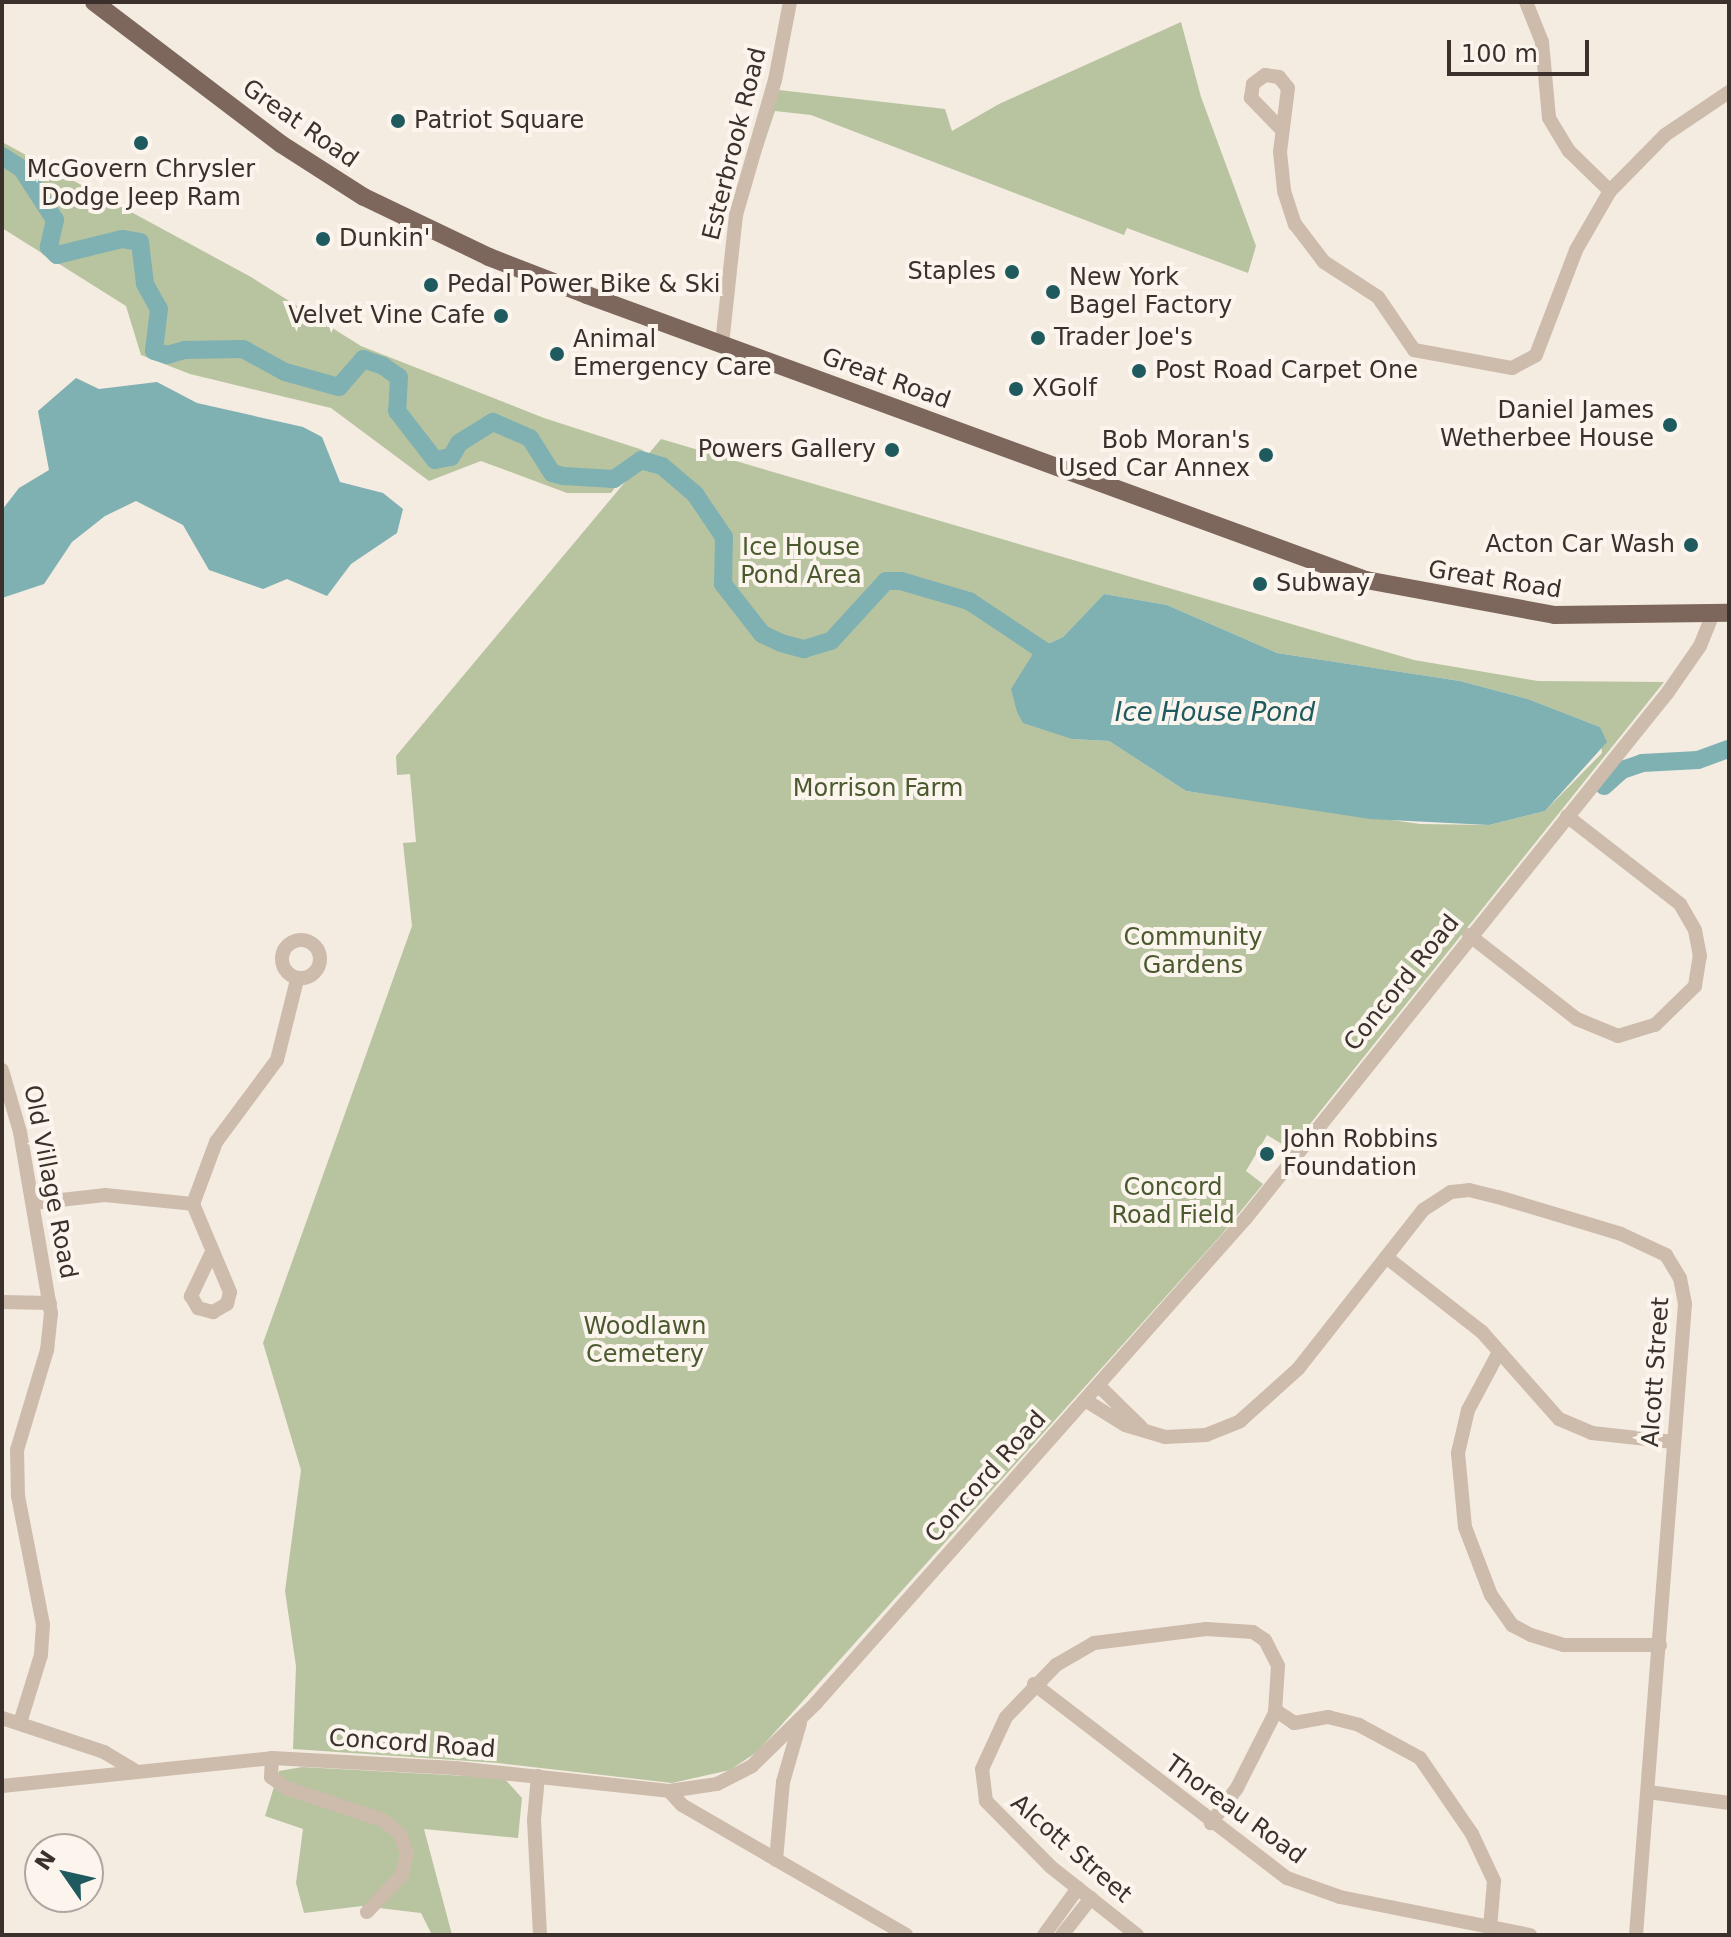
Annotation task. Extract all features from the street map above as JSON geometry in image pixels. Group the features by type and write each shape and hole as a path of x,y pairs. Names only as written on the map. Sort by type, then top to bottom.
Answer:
{"main road":[{"name":"Great Road","path":"94,2 281,144 364,197 489,257 1366,580 1555,615 1720,614"}],"street":[{"name":"Esterbrook Road","path":"722,344 736,215 775,80 790,2"},
{"path":"1526,2 1542,42 1549,118 1569,151 1610,191"},
{"path":"1282,130 1284,191 1302,237 1333,271 1378,297 1408,347 1495,368 1524,365 1538,351 1576,250 1610,191 1665,135 1729,92"},
{"name":"Concord Road","path":"2,1786 272,1758 538,1776 669,1791 709,1786 741,1774 802,1718 1246,1218 1469,935 1680,676 1720,614"},
{"path":"1469,935 1577,1019 1618,1036 1655,1025 1695,986 1700,956 1695,930 1680,904 1567,816"},
{"path":"211,1254 193,1204 216,1142 277,1060 297,980"},
{"name":"Old Village Road","path":"2,1070 11,1091 50,1303 47,1350 17,1450 18,1496 42,1599 44,1641 20,1723"},
{"name":"Alcott Street","path":"1085,1400 1151,1434 1206,1435 1251,1415 1298,1369 1429,1204 1464,1190 1655,1248 1666,1255 1684,1289 1660,1645 1636,1935"},
{"path":"33,1203 105,1195 193,1204"},
{"path":"1386,1257 1458,1311 1499,1352 1547,1409 1572,1426 1674,1442"},
{"name":"Old Village Road","path":"2,1302 50,1303"},
{"path":"1499,1352 1468,1410 1458,1453 1465,1527 1491,1595 1512,1625 1531,1635 1564,1645 1660,1645"},
{"path":"1099,1386 1151,1434"},
{"name":"Alcott Street","path":"1137,1935 1018,1838 986,1801 982,1769 993,1740 1034,1684 1076,1652 1114,1637 1231,1629 1253,1632 1274,1653 1280,1683 1275,1710 1237,1788 1211,1823"},
{"name":"Thoreau Road","path":"1034,1684 1211,1823 1287,1878 1315,1891 1530,1935"},
{"path":"1275,1710 1294,1723 1328,1717 1359,1725 1420,1758 1472,1834 1494,1881 1490,1928"},
{"path":"2,1718 104,1752 134,1770"},
{"path":"776,1860 783,1782 802,1718"},
{"path":"272,1758 271,1777 286,1788 383,1820 400,1834 407,1853 402,1875 367,1912"},
{"path":"538,1776 534,1820 540,1935"},
{"path":"669,1791 677,1802 906,1935"},
{"path":"1648,1792 1729,1803"},
{"path":"1044,1935 1078,1888"},
{"path":"1062,1935 1091,1898"}],"green space":[{"path":"1181,22 1201,97 1256,246 1248,273 1127,228 1124,235 811,115 775,111 754,173 779,90 945,109 952,131 999,104"},
{"path":"2,142 251,277 361,346 544,418 643,450 611,493 567,493 481,461 429,481 331,408 190,374 141,355 126,306 2,228"},
{"name":"Woodlawn Cemetery","path":"661,439 1414,660 1538,681 1664,682 1290,1149 1267,1135 1246,1171 1263,1184 1222,1234 757,1752 730,1770 672,1783 498,1763 293,1749 296,1666 285,1591 301,1470 263,1343 412,926 403,843 416,842 410,774 397,775 396,756","holes":["1104,594 1167,605 1277,653 1460,681 1528,699 1600,727 1602,753 1545,811 1489,825 1420,824 1186,791 1109,741 1072,739 1035,649 1063,637"]},
{"path":"302,1767 504,1778 522,1798 518,1838 424,1829 452,1935 432,1935 421,1913 362,1906 304,1913 296,1883 303,1829 265,1816 279,1771"}],"water":[{"path":"76,378 99,389 157,382 197,403 303,427 322,437 340,482 383,493 403,509 397,533 351,564 327,596 287,579 263,589 209,570 183,525 136,501 105,516 72,542 44,584 2,598 2,510 19,488 49,470 38,411"},
{"name":"Ice House Pond","path":"1104,594 1167,605 1277,653 1460,681 1528,699 1600,727 1607,742 1545,811 1489,825 1370,819 1186,791 1109,741 1072,739 1023,723 1017,712 1011,689 1036,649 1063,637"}],"waterway":[{"path":"2,156 22,169 55,220 49,247 57,255 122,239 140,242 145,284 159,309 154,351 167,355 184,350 243,349 285,372 339,387 363,359 383,366 399,377 397,411 435,460 451,457 459,443 493,422 530,438 552,473 563,476 614,479 641,460 662,466 695,494 724,537 723,584 762,634 781,643 804,649 831,641 886,581 901,581 969,601 1056,659"},
{"path":"1604,786 1622,770 1642,763 1698,760 1729,749"}],"place":[{"name":"Patriot Square","path":"398,121"},
{"name":"McGovern Chrysler Dodge Jeep Ram","path":"141,143"},
{"name":"Dunkin'","path":"323,239"},
{"name":"Staples","path":"1012,272"},
{"name":"Pedal Power Bike & Ski","path":"431,285"},
{"name":"New York Bagel Factory","path":"1053,292"},
{"name":"Velvet Vine Cafe","path":"501,316"},
{"name":"Trader Joe's","path":"1038,338"},
{"name":"Animal Emergency Care","path":"557,354"},
{"name":"Post Road Carpet One","path":"1139,371"},
{"name":"XGolf","path":"1016,389"},
{"name":"Daniel James Wetherbee House","path":"1670,425"},
{"name":"Powers Gallery","path":"892,450"},
{"name":"Bob Moran's Used Car Annex","path":"1266,455"},
{"name":"Acton Car Wash","path":"1691,545"},
{"name":"Subway","path":"1260,584"},
{"name":"John Robbins Foundation","path":"1267,1154"}],"park label":[{"name":"Ice House Pond Area","path":"801,562"},
{"name":"Morrison Farm","path":"878,789"},
{"name":"Community Gardens","path":"1193,952"},
{"name":"Concord Road Field","path":"1173,1202"}]}
